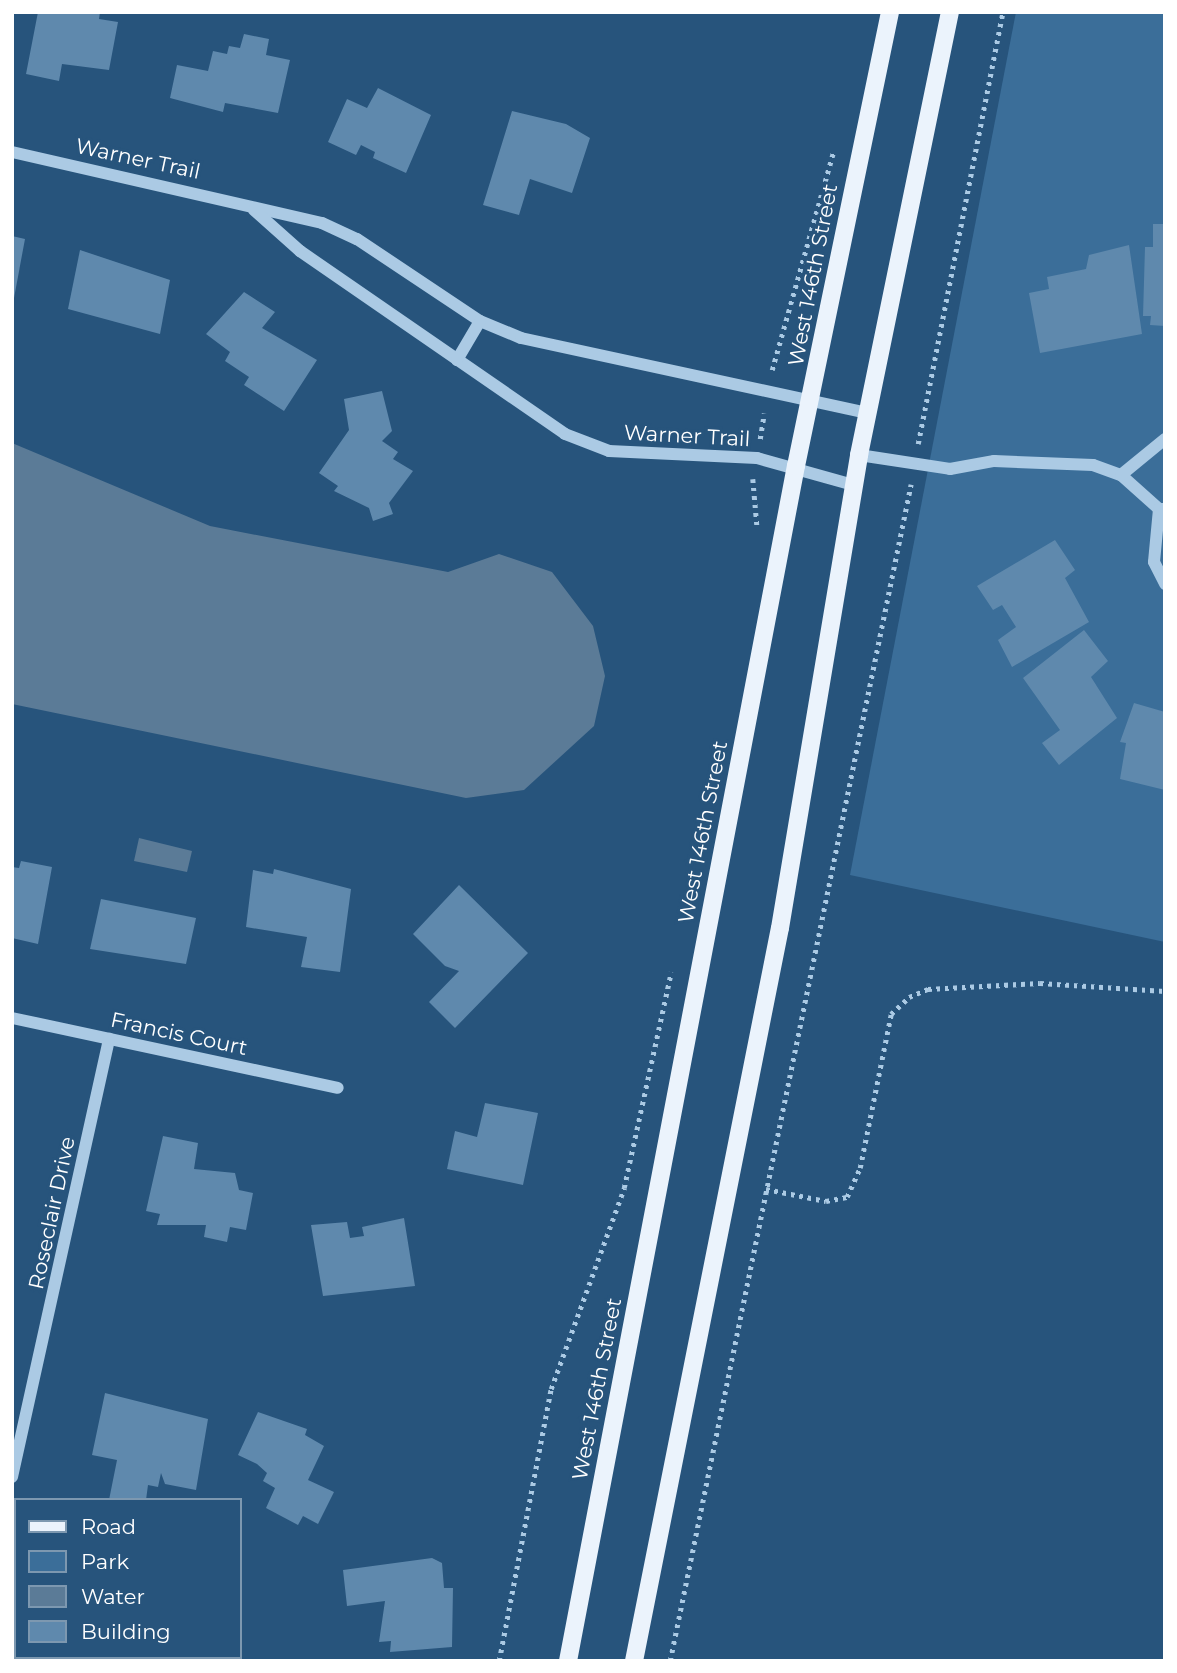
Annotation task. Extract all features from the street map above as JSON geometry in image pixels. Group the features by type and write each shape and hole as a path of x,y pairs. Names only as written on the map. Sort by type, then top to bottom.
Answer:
{"main road":[{"name":"West 146th Street","path":"568,1661 796,466 890,12"},
{"path":"634,1661 780,928 859,455 950,12"}],"street":[{"name":"Warner Trail","path":"12,152 188,188 254,210 322,223 357,239 480,321 592,356 868,413"},
{"name":"Warner Trail","path":"254,210 300,251 565,434 609,451 757,458 796,466 854,485"},
{"path":"457,360 480,321"},
{"path":"1121,475 1165,439"},
{"path":"859,455 950,469 1058,460 1121,475 1162,509 1154,562 1165,584"},
{"name":"Francis Court","path":"12,1018 338,1088"},
{"name":"Roseclair Drive","path":"12,1477 109,1039"}],"path":[{"path":"923,420 1003,12"},
{"path":"760,537 750,494 767,392 834,148"},
{"path":"670,1661 909,490"},
{"path":"499,1661 551,1389 624,1188 674,957"},
{"path":"766,1189 826,1201 847,1197 860,1168 891,1014 909,997 928,989 1040,983 1165,991"}],"green space":[{"path":"1016,12 1165,12 1165,942 850,875"}],"water":[{"path":"12,443 210,526 448,572 499,554 552,572 593,626 605,676 594,726 524,790 466,798 12,704"},
{"path":"139,838 192,851 187,872 134,861"}],"building":[{"path":"38,12 100,12 99,19 118,22 109,70 62,64 59,81 26,74"},
{"path":"244,34 269,39 266,55 290,60 278,113 225,103 223,112 170,98 177,65 208,71 213,51 227,54 229,46 240,48"},
{"path":"378,88 431,115 406,173 373,158 375,152 361,145 356,155 328,142 347,99 367,108"},
{"path":"512,111 566,124 590,138 572,193 530,179 519,215 483,205"},
{"path":"1153,224 1165,224 1165,326 1150,325 1151,316 1143,316 1145,247 1153,247"},
{"path":"12,236 25,239 14,298 12,298"},
{"path":"1129,245 1142,334 1040,353 1029,293 1049,289 1047,277 1086,269 1089,255"},
{"path":"80,250 170,280 160,334 68,309"},
{"path":"244,292 275,312 262,328 317,360 284,411 244,385 249,377 225,361 230,352 206,334"},
{"path":"382,391 392,431 382,441 398,452 393,459 413,471 389,503 393,514 373,521 369,508 334,491 338,486 319,473 349,430 344,399"},
{"path":"1055,540 1075,570 1065,578 1089,622 1012,667 998,640 1016,627 1002,605 993,610 977,586"},
{"path":"1084,630 1108,661 1091,677 1117,718 1059,765 1042,743 1060,730 1023,678"},
{"path":"1134,703 1165,712 1165,790 1120,779 1126,743 1120,742"},
{"path":"21,861 52,867 38,944 12,938 12,867 19,868"},
{"path":"274,869 351,889 340,972 301,967 307,937 246,927 253,870 273,874"},
{"path":"459,885 528,953 455,1028 429,1002 459,971 445,966 413,934"},
{"path":"101,899 196,918 186,964 90,949"},
{"path":"485,1103 538,1113 523,1185 447,1169 455,1131 477,1137"},
{"path":"163,1136 198,1143 194,1169 235,1173 239,1190 253,1193 246,1230 230,1227 227,1242 204,1237 206,1225 157,1225 160,1214 146,1211"},
{"path":"404,1218 415,1286 323,1296 311,1225 347,1222 350,1238 364,1236 362,1227"},
{"path":"105,1393 208,1419 196,1490 165,1484 161,1473 158,1487 148,1485 146,1498 109,1498 117,1460 92,1455"},
{"path":"258,1412 307,1429 305,1435 324,1446 308,1480 334,1492 318,1524 303,1516 298,1525 266,1508 275,1488 263,1481 267,1473 257,1464 238,1455"},
{"path":"432,1558 442,1563 444,1588 453,1588 452,1647 390,1652 391,1641 379,1642 385,1601 347,1606 343,1570"}]}
